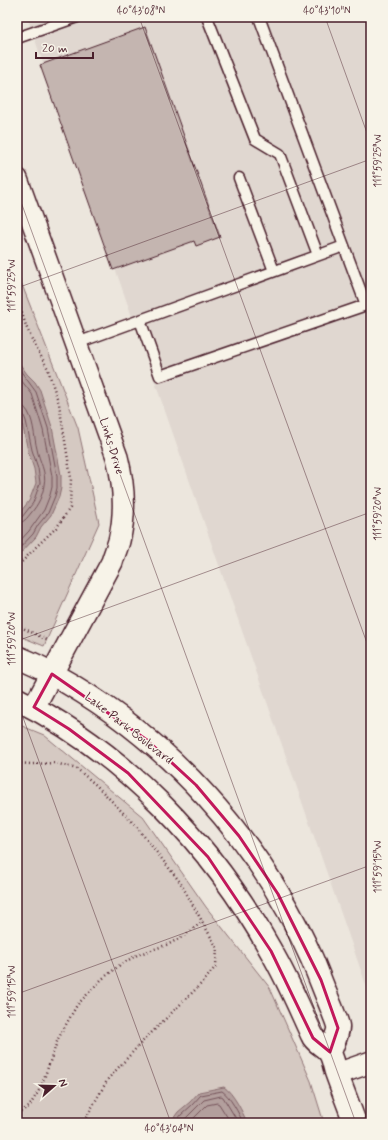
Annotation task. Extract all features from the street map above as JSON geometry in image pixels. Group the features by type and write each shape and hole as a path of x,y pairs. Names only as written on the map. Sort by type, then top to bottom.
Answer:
{"street":[{"name":"Links Drive","path":"17,179 117,457 123,488 123,518 119,540 112,562 52,674 25,703"},
{"name":"Lake Park Boulevard","path":"17,656 52,674 93,699 148,740 196,785 239,836 260,865 282,900 298,930 321,980 338,1028 330,1052"},
{"path":"25,703 69,729 117,764 156,799 183,827 208,857 252,919 271,951 288,981 313,1038 330,1052 355,1123"},
{"path":"337,1074 371,1062"}],"lane":[{"path":"17,38 77,17"},
{"path":"207,17 255,140 280,154 318,255"},
{"path":"140,320 160,376 366,305 259,17"},
{"path":"240,178 274,271"},
{"path":"77,343 344,246"}],"path":[{"path":"17,297 26,326 47,367 59,404 71,478 70,508 56,527 18,565"},
{"path":"17,625 40,636"},
{"path":"17,763 55,763 76,768 96,785 141,832 180,882 217,948 216,966 204,981 141,1043 108,1079 83,1123"},
{"path":"17,1112 29,1107 41,1088 58,1039 77,1005 102,979 120,965 137,955 169,944 184,936 203,921"}],"highlighted area":[{"path":"52,674 147,740 196,785 239,836 278,894 321,980 338,1028 330,1052 313,1038 271,951 208,857 128,773 69,729 34,707"}],"shaded area":[{"path":"27,17 371,17 371,999"},
{"path":"17,272 78,428 99,523 44,646 17,635"},
{"path":"17,724 44,735 143,817 206,907 270,988 311,1081 324,1123 17,1123"}],"water":[{"path":"17,360 40,390 52,427 61,475 61,488 59,497 51,515 41,527 36,537 17,557 17,516 29,501 36,483 34,469 28,451 22,423 17,410"},
{"path":"224,1087 237,1103 247,1123 170,1123 178,1112 199,1092"}],"building":[{"path":"145,27 220,237 196,246 194,241 113,270 40,65"}]}
